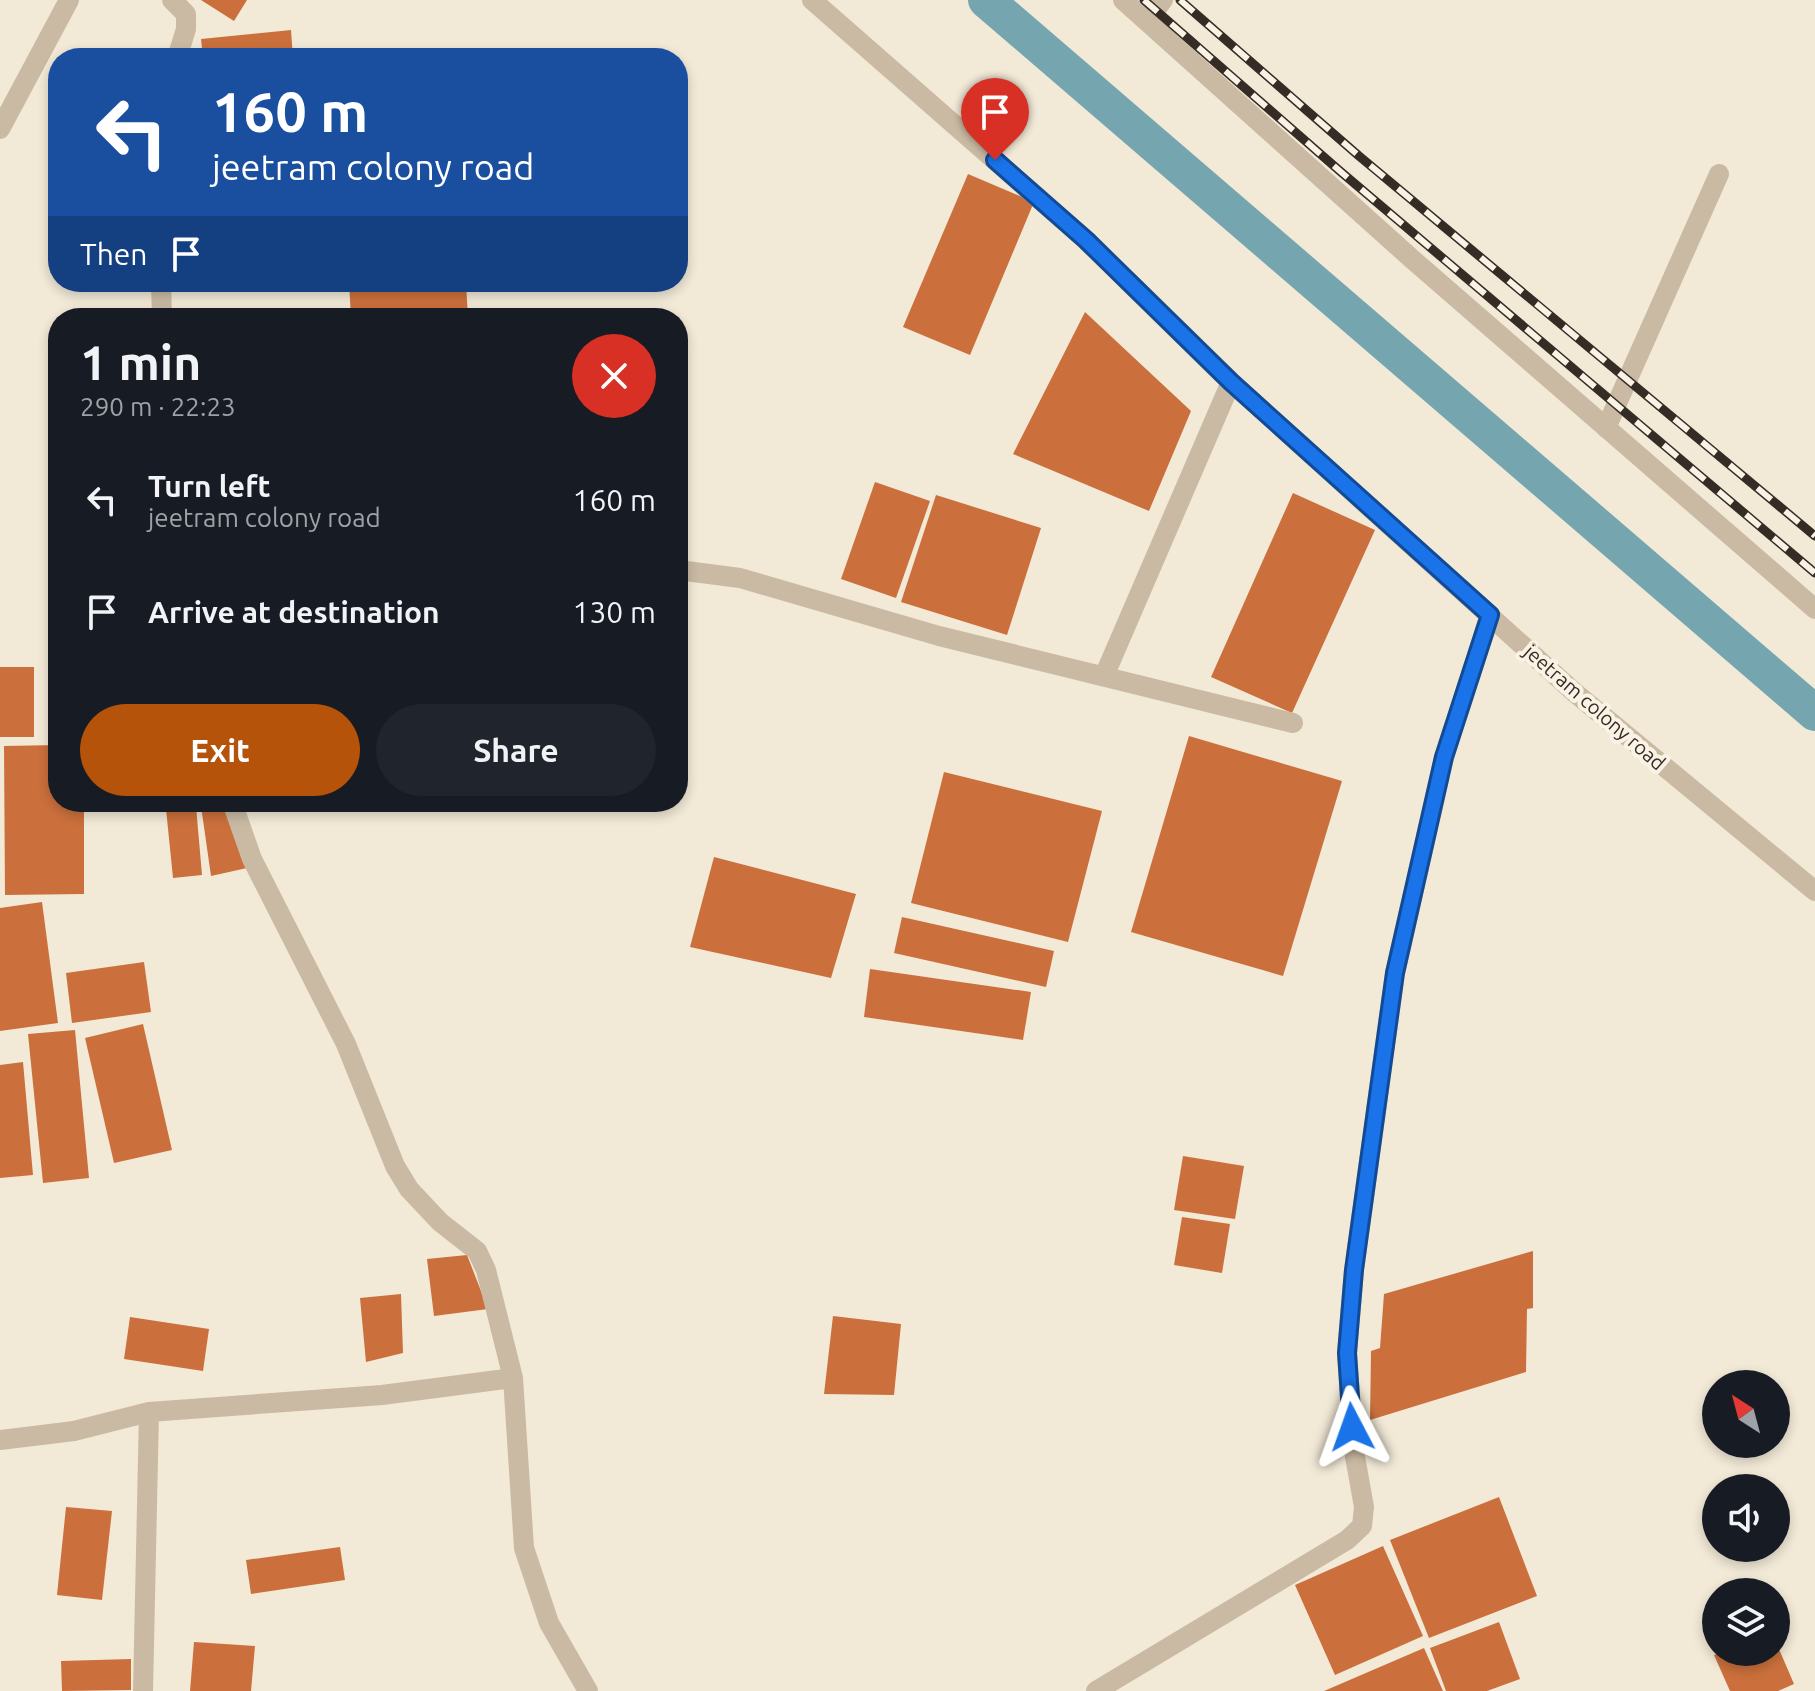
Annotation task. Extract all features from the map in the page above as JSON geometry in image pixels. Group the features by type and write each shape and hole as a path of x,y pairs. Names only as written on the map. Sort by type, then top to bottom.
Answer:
{"street":[{"path":"0,129 69,0"},
{"path":"172,0 186,14 186,29 180,48"},
{"name":"jeetram colony road","path":"812,0 1086,240 1231,382 1574,692 1815,891"},
{"path":"1123,0 1815,609"},
{"path":"1147,21 1163,0"},
{"path":"1606,428 1719,174"},
{"path":"1105,674 1231,382"},
{"path":"688,571 740,578 939,636 1105,674 1293,723"},
{"path":"1096,1691 1347,1540 1362,1526 1364,1507 1354,1451 1347,1353 1354,1270 1395,973 1444,757 1490,615"},
{"path":"236,812 252,859 346,1044 395,1166 409,1189 440,1222 477,1251 486,1270 513,1378 524,1548 549,1623 588,1691"},
{"path":"0,1440 74,1431 149,1412 382,1395 513,1378"},
{"path":"143,1691 149,1412"}],"building":[{"path":"201,0 247,0 234,21"},
{"path":"291,30 292,48 202,48 201,39"},
{"path":"968,174 1034,202 970,355 903,327"},
{"path":"350,292 467,292 467,308 350,308"},
{"path":"1085,312 1191,411 1149,511 1013,454"},
{"path":"875,482 930,501 896,598 841,579"},
{"path":"1293,493 1375,530 1292,713 1211,677"},
{"path":"936,495 1041,528 1007,635 901,602"},
{"path":"0,667 34,667 34,737 0,737"},
{"path":"1189,736 1342,781 1283,976 1131,932"},
{"path":"48,745 48,812 84,812 84,894 5,895 4,746"},
{"path":"944,772 1102,811 1068,942 911,903"},
{"path":"166,812 197,812 202,875 173,878"},
{"path":"202,812 231,812 247,868 211,876"},
{"path":"714,857 856,894 831,978 690,947"},
{"path":"42,902 58,1023 0,1031 0,908"},
{"path":"902,917 1054,951 1046,987 894,953"},
{"path":"144,962 151,1012 72,1023 66,973"},
{"path":"870,969 1031,992 1023,1040 864,1017"},
{"path":"143,1024 172,1150 114,1163 85,1038"},
{"path":"75,1030 89,1178 43,1183 28,1034"},
{"path":"23,1062 33,1175 0,1178 0,1065"},
{"path":"1183,1156 1244,1166 1235,1219 1174,1210"},
{"path":"1182,1217 1230,1224 1222,1273 1174,1265"},
{"path":"1533,1251 1533,1308 1527,1309 1526,1372 1370,1420 1371,1351 1380,1348 1384,1294"},
{"path":"467,1255 488,1309 434,1316 427,1259"},
{"path":"401,1294 403,1353 366,1362 360,1298"},
{"path":"833,1316 901,1324 894,1395 824,1394"},
{"path":"130,1317 209,1329 203,1371 124,1359"},
{"path":"1499,1497 1537,1596 1429,1638 1390,1540"},
{"path":"66,1507 112,1511 102,1600 57,1595"},
{"path":"1383,1546 1423,1636 1335,1675 1295,1585"},
{"path":"340,1547 345,1580 251,1594 246,1560"},
{"path":"1499,1622 1520,1679 1487,1691 1446,1691 1430,1648"},
{"path":"194,1642 255,1646 251,1691 190,1691"},
{"path":"1424,1648 1443,1691 1324,1691"},
{"path":"131,1659 131,1690 62,1691 61,1661"},
{"path":"1719,1666 1786,1666 1794,1684 1778,1691 1730,1691"}],"waterway":[{"path":"986,0 1815,713"}],"railway":[{"path":"1144,0 1341,172 1815,573"},
{"path":"1180,0 1359,156 1815,536"}],"route":[{"path":"995,160 1086,240 1231,382 1490,615 1444,757 1395,973 1354,1270 1347,1353 1352,1427"}]}
